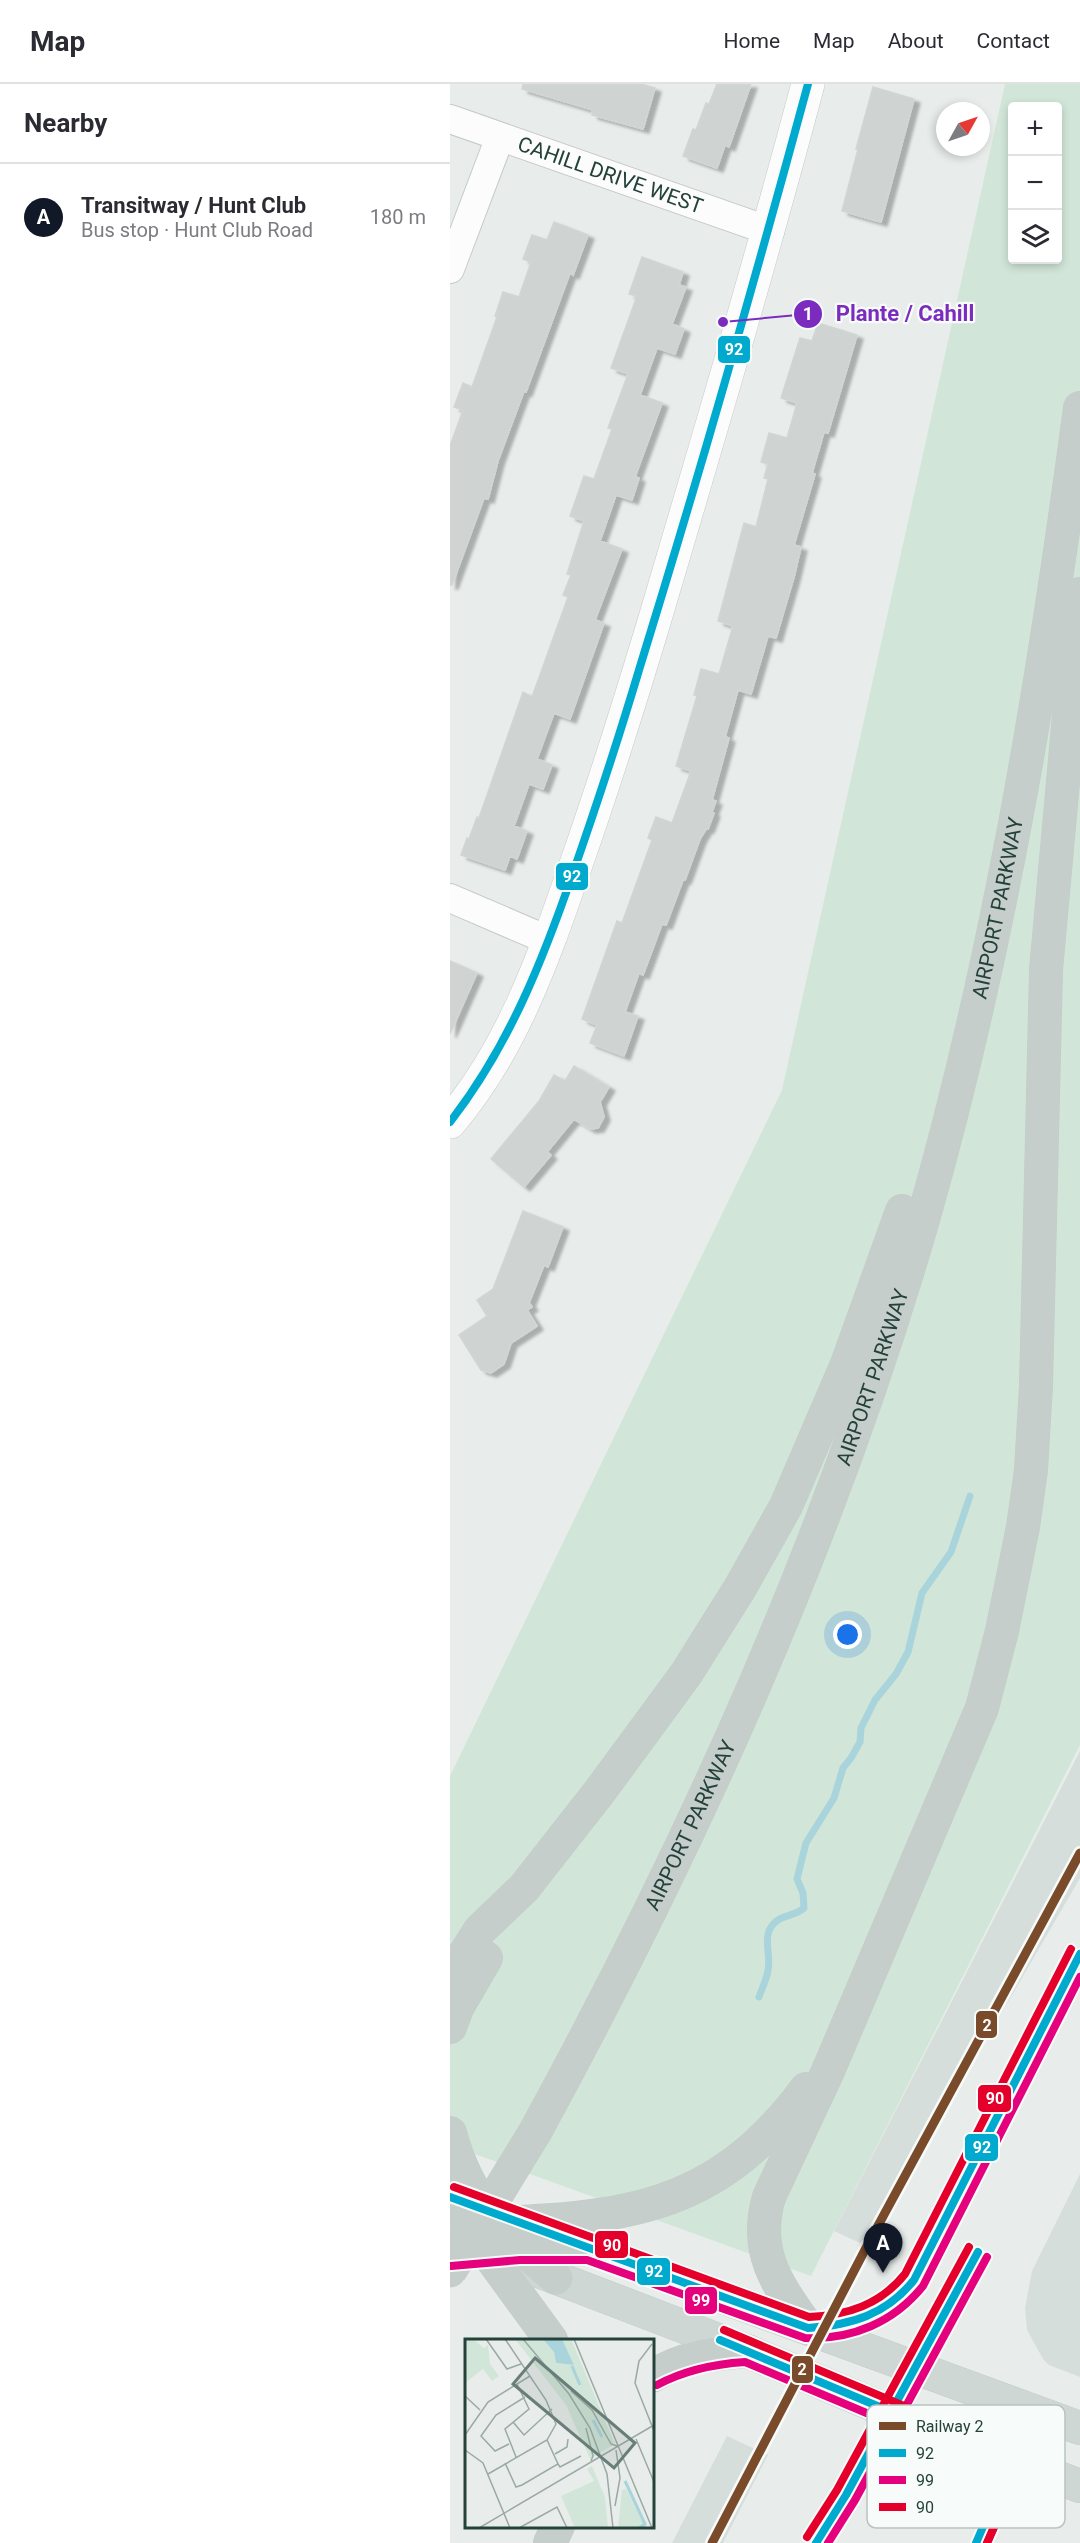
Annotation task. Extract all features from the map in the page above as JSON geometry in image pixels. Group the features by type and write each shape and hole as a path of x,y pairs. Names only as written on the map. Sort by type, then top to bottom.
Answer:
{"highway":[{"name":"AIRPORT PARKWAY","path":"450,2271 535,2132 627,1962 656,1902 780,1629 818,1533 879,1356 924,1214 977,1008 1008,865 1046,649 1080,408"},
{"path":"808,2328 771,2268 764,2251 764,2214 982,1708 1002,1631 1023,1527 1031,1470 1036,1386 1046,970 1060,795 1080,594"},
{"path":"450,1977 480,1930 524,1888 600,1791 686,1674 740,1588 786,1506 847,1364 892,1243 1008,865"},
{"path":"450,2027 457,2008 524,1888"},
{"path":"450,2256 477,2225 589,2218 647,2206 696,2187 722,2172 772,2131 793,2107 810,2083 852,2010"},
{"path":"450,2133 462,2167 477,2225 550,2339"},
{"path":"477,2225 589,2248"},
{"path":"654,2375 678,2362 707,2355 747,2351"},
{"path":"550,2543 557,2528"}],"main road":[{"path":"477,2225 556,2278 747,2351 874,2405"},
{"path":"589,2248 1017,2405"},
{"path":"1065,2422 1080,2428"},
{"path":"1065,2480 1080,2486"}],"street":[{"path":"450,1122 473,1095 502,1047 533,985 616,751 770,231 808,84"},
{"name":"CAHILL DRIVE WEST","path":"450,119 770,231"},
{"path":"450,269 500,138"},
{"path":"450,898 550,941"}],"shaded area":[{"path":"1080,1751 1080,1878 969,2069 873,2249 834,2231"},
{"path":"1080,2174 1080,2377 1049,2365 1043,2359 1027,2330 1025,2308 1032,2271"},
{"path":"727,2436 768,2455 723,2543 672,2543"}],"green space":[{"path":"1005,84 1080,84 1080,1745 811,2276 450,2145 450,1776 782,1090"}],"building":[{"path":"523,84 641,84 655,88 643,129 592,115 593,110 522,89"},
{"path":"717,84 751,84 729,147 725,145 717,168 683,156 693,129 696,130 706,103 709,104"},
{"path":"873,87 914,99 881,222 842,211"},
{"path":"554,222 588,235 573,275 570,273 526,392 524,391 498,461 488,499 484,498 452,585 450,585 450,446 463,410 454,407 463,383 472,387 497,317 495,316 503,292 519,297 531,262 523,259 532,235 547,240"},
{"path":"642,257 683,272 679,285 686,287 672,324 684,329 675,354 657,348 640,395 662,403 635,477 639,478 632,500 616,495 600,541 622,549 595,620 604,623 570,719 554,713 537,759 552,765 543,789 529,784 514,826 527,831 517,859 510,856 505,870 461,855 477,817 479,818 523,692 532,697 568,597 563,595 571,575 567,574 584,521 570,516 584,476 594,479 612,429 608,428 628,374 611,368 637,296 629,294"},
{"path":"818,323 857,335 828,433 824,432 812,473 815,474 794,545 801,547 794,577 776,638 768,636 751,694 738,690 725,737 729,738 712,800 716,801 712,812 714,813 708,829 700,839 666,925 662,924 643,975 639,973 625,1012 638,1016 624,1056 590,1043 597,1025 582,1019 617,921 622,923 652,840 648,838 656,817 672,823 691,771 676,766 697,696 694,695 701,669 719,674 733,626 718,621 744,523 756,527 768,479 764,478 768,464 761,462 769,433 787,438 797,403 781,398 800,338 812,341"},
{"path":"450,961 477,973 450,1034"},
{"path":"574,1066 609,1087 600,1102 604,1117 598,1128 590,1129 574,1119 547,1152 551,1155 524,1187 491,1159 539,1101 554,1075 565,1081"},
{"path":"523,1211 563,1227 548,1267 544,1265 529,1303 532,1307 527,1310 537,1326 511,1343 504,1364 491,1373 481,1370 459,1335 487,1316 477,1300 493,1289"}],"waterway":[{"path":"759,1997 768,1970 767,1943 772,1925 804,1908 803,1893 797,1879 806,1843 834,1798 843,1768 860,1742 861,1728 875,1700 896,1674 908,1652 922,1593 951,1552 970,1496"}],"rail line":[{"name":"2","path":"712,2543 867,2246 1080,1853"}],"transit line":[{"name":"92","path":"450,1122 471,1093 507,1033 550,937 583,845 624,720 683,524 808,84"},
{"name":"90","path":"454,2187 809,2317 850,2311 885,2294 905,2274 1071,1949"},
{"name":"92","path":"450,2197 808,2328 839,2324 867,2316 892,2302 914,2280 1080,1954"},
{"name":"99","path":"451,2266 520,2260 587,2260 805,2338 839,2336 871,2326 899,2310 923,2286 1080,1977"},
{"name":"90","path":"883,2405 969,2247"},
{"name":"92","path":"895,2405 978,2252"},
{"name":"99","path":"907,2405 987,2257"},
{"name":"90","path":"724,2330 902,2405"},
{"name":"92","path":"720,2340 875,2405"},
{"name":"99","path":"657,2385 678,2375 700,2369 745,2362 867,2413"},
{"name":"90","path":"807,2537 837,2490 867,2435"},
{"name":"92","path":"816,2543 867,2456"},
{"name":"99","path":"828,2543 867,2478"},
{"name":"92","path":"976,2543 982,2528"},
{"name":"99","path":"987,2543 994,2528"},
{"name":"90","path":"987,2543 994,2528"}],"place":[{"name":"Plante / Cahill","path":"723,322"},
{"name":"Transitway / Hunt Club","path":"883,2273"}]}
